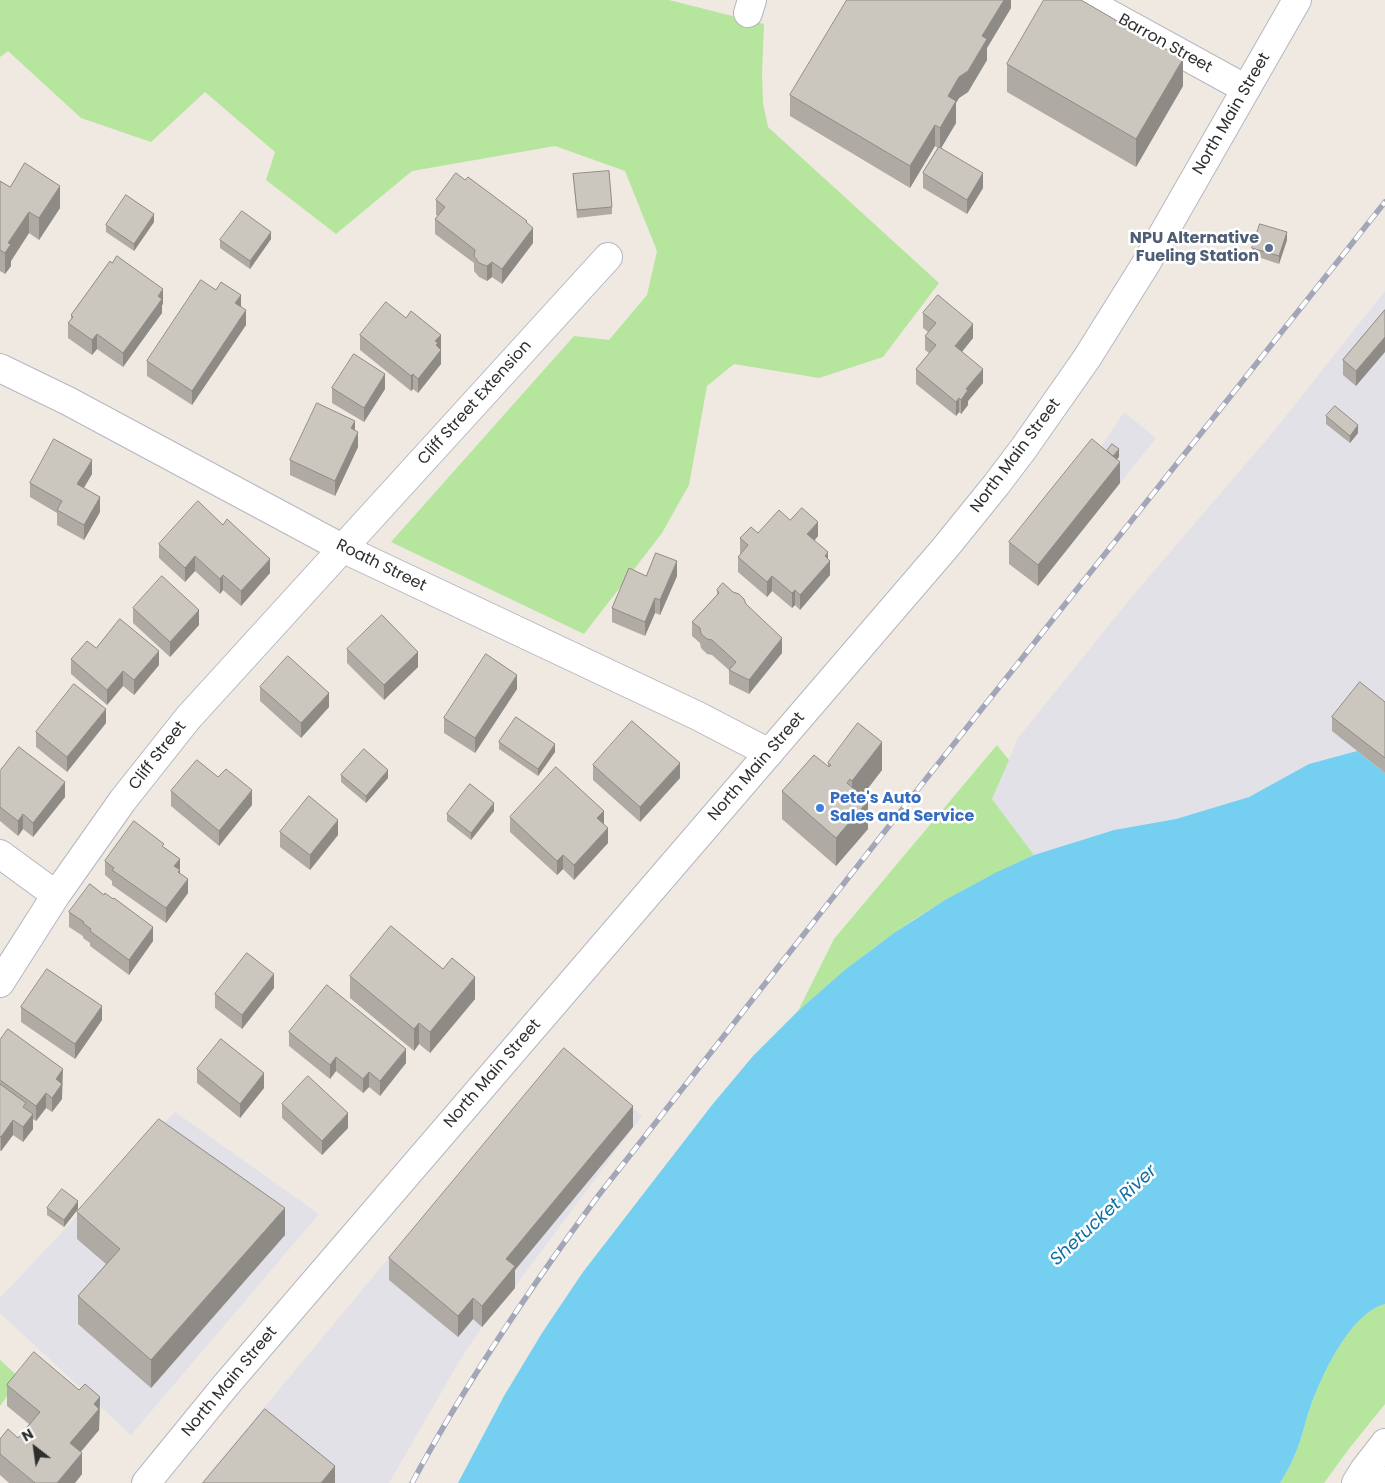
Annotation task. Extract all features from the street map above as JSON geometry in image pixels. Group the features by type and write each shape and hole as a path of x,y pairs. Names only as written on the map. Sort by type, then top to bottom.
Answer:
{"street":[{"name":"Barron Street","path":"1084,0 1246,89"},
{"name":"North Main Street","path":"146,1483 239,1370 972,515 1024,448 1118,310 1297,0"},
{"name":"Cliff Street Extension","path":"342,548 608,257"},
{"name":"Roath Street","path":"0,368 68,401 342,548 675,705 769,752"},
{"name":"Cliff Street","path":"0,984 56,895 123,800 188,718 342,548"},
{"path":"0,854 56,895"},
{"path":"1368,1478 1385,1443"}],"shaded area":[{"path":"1385,291 1385,773 1357,751 1309,764 1249,797 1176,819 1114,830 1034,855 992,799 1018,738 1130,599 1274,431"},
{"path":"1124,412 1156,438 1038,586 1009,564 1092,461"},
{"path":"564,1048 642,1116 514,1288 482,1327 460,1360 389,1483 201,1483"},
{"path":"175,1112 319,1214 131,1435 0,1313 0,1298"}],"green space":[{"path":"0,0 669,0 764,24 763,103 768,127 939,283 883,357 819,378 734,364 707,386 689,485 662,533 584,634 391,542 574,336 609,340 647,295 657,251 625,171 555,146 412,171 336,234 266,180 275,152 205,92 151,142 81,118 8,51 0,57"},
{"path":"997,745 1009,760 992,799 1034,855 962,891 910,922 857,961 798,1011 834,939"},
{"path":"1385,1304 1385,1404 1324,1483 1280,1483 1289,1468 1300,1441 1321,1380 1338,1348 1360,1320 1372,1310"},
{"path":"0,1360 20,1378 0,1406"}],"water":[{"name":"Shetucket River","path":"1357,751 1385,773 1385,1304 1372,1310 1360,1320 1338,1348 1321,1380 1300,1441 1289,1468 1280,1483 458,1483 504,1396 542,1333 583,1272 712,1105 753,1056 798,1011 846,969 894,933 945,900 997,872 1034,855 1114,830 1176,819 1249,797 1309,764"}],"building":[{"path":"847,0 1004,0 982,36 987,39 968,71 959,77 948,96 956,101 940,128 935,125 910,166 790,95"},
{"path":"1044,0 1081,0 1183,59 1136,139 1007,64"},
{"path":"939,147 983,173 967,200 923,173"},
{"path":"25,163 60,186 39,218 29,212 8,243 11,244 5,253 0,250 0,181 10,187"},
{"path":"609,171 612,207 577,210 573,174"},
{"path":"456,173 465,180 468,177 527,221 533,228 502,269 492,262 487,266 479,263 474,256 475,250 435,219 445,207 436,200"},
{"path":"126,195 154,214 134,244 106,225"},
{"path":"242,211 271,232 250,261 220,240"},
{"name":"NPU Alternative Fueling Station","path":"1260,224 1287,232 1279,256 1252,248"},
{"path":"117,256 163,289 158,296 162,299 123,353 97,334 92,340 68,323 73,317 71,315 110,261 112,263"},
{"path":"201,280 216,290 221,282 241,295 235,303 246,310 192,391 147,361"},
{"path":"938,295 973,324 955,346 983,369 966,389 968,390 961,400 959,398 956,402 916,369 936,345 925,336 936,323 923,313"},
{"path":"386,302 406,318 411,311 441,335 435,341 441,350 418,379 413,374 411,376 360,335"},
{"path":"1385,310 1385,337 1356,371 1343,360"},
{"path":"354,354 385,374 364,408 332,388"},
{"path":"317,403 355,421 351,428 358,432 335,481 290,460"},
{"path":"1335,406 1358,425 1350,436 1326,416"},
{"path":"54,439 92,460 77,484 100,497 84,525 57,510 62,501 30,483"},
{"path":"1092,439 1120,462 1038,565 1009,542"},
{"path":"1112,444 1119,449 1113,456 1107,451"},
{"path":"198,501 223,525 227,519 270,559 241,591 223,575 220,579 195,556 185,568 159,544"},
{"path":"802,508 818,522 807,534 828,552 825,556 830,561 800,595 795,590 792,593 772,576 767,582 738,557 748,545 740,538 751,527 758,533 779,510 790,520"},
{"path":"656,553 677,561 660,600 655,598 645,622 612,608 629,568 646,576"},
{"path":"162,576 199,610 170,642 133,608"},
{"path":"723,583 733,592 739,594 746,604 782,638 749,680 729,670 736,662 712,640 707,639 701,634 700,628 692,622 719,593 717,590"},
{"path":"382,615 418,652 384,685 347,649"},
{"path":"120,619 159,651 134,680 123,671 107,690 71,659 87,641 96,648"},
{"path":"486,654 517,675 475,738 444,718"},
{"path":"288,656 329,693 301,723 260,687"},
{"path":"1360,682 1385,702 1385,758 1332,717"},
{"path":"74,684 106,709 67,757 36,732"},
{"path":"516,717 555,744 538,769 499,742"},
{"path":"632,721 680,763 640,807 593,765"},
{"path":"858,723 882,742 852,781 850,779 847,783 868,801 836,838 782,791 814,755 829,767 831,765 828,763"},
{"path":"19,747 65,782 33,823 23,814 18,821 0,807 0,771"},
{"path":"364,749 388,770 366,796 341,775"},
{"path":"197,760 218,777 226,769 252,790 219,831 171,791"},
{"path":"556,767 604,811 597,818 608,828 574,865 563,855 557,861 510,817"},
{"path":"470,784 494,803 471,833 447,814"},
{"path":"309,796 338,820 310,855 280,832"},
{"path":"134,821 180,859 174,866 180,870 178,872 188,879 166,908 112,870 114,868 105,861"},
{"path":"90,884 104,895 105,893 114,898 153,927 129,960 90,931 91,929 84,922 69,912"},
{"path":"391,926 443,969 452,958 475,977 430,1032 419,1023 414,1029 350,976"},
{"path":"247,953 274,974 242,1015 215,994"},
{"path":"47,969 102,1006 75,1044 21,1007"},
{"path":"327,985 406,1049 380,1081 369,1072 363,1079 336,1057 330,1065 289,1032"},
{"path":"8,1029 63,1069 56,1079 62,1084 52,1098 46,1093 36,1106 0,1080 0,1040"},
{"path":"221,1039 264,1073 240,1104 197,1069"},
{"path":"564,1048 633,1106 506,1259 515,1266 482,1306 473,1298 458,1316 389,1258"},
{"path":"308,1076 348,1113 322,1141 282,1104"},
{"path":"0,1084 26,1103 23,1107 33,1114 23,1127 13,1120 1,1137 0,1136"},
{"path":"159,1119 285,1208 151,1360 78,1296 120,1249 77,1212"},
{"path":"62,1189 78,1201 64,1220 47,1208"},
{"path":"34,1352 79,1390 85,1384 100,1397 94,1404 99,1409 70,1443 82,1453 57,1483 35,1483 0,1454 0,1439 8,1429 18,1438 40,1412 7,1385"},
{"path":"265,1409 335,1466 321,1483 203,1483"}],"railway":[{"path":"412,1483 454,1408 500,1336 598,1196 926,779 1385,202"}],"place":[{"name":"NPU Alternative Fueling Station","path":"1269,248"},
{"name":"Pete's Auto Sales and Service","path":"820,808"}]}
